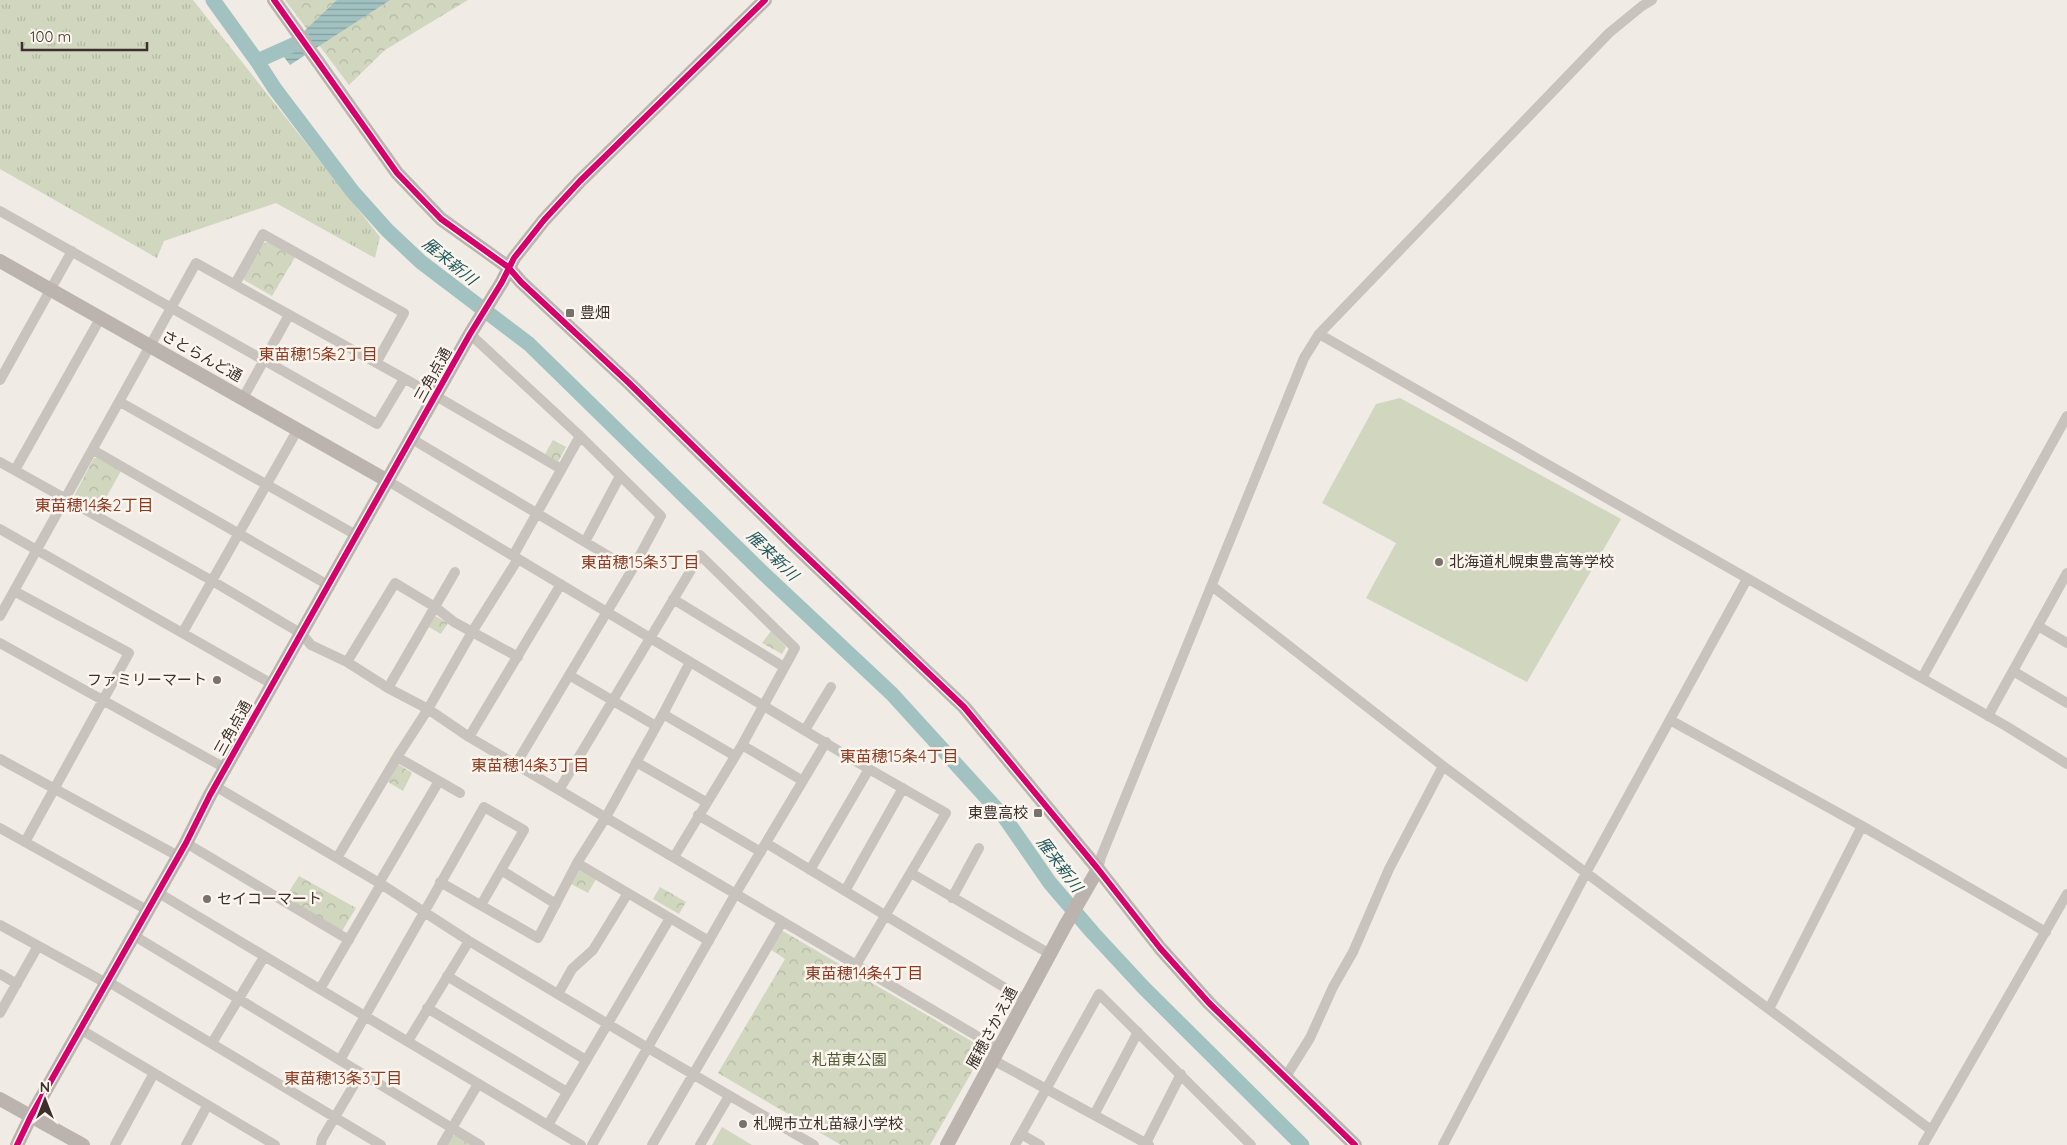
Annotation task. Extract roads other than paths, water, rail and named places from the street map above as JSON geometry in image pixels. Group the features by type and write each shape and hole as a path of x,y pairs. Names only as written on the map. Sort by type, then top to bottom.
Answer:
{"street":[{"path":"508,267 544,220 580,181 765,0"},
{"path":"1098,869 1101,857 1304,358 1319,334 1609,34 1652,0"},
{"path":"278,5 325,74 397,173 423,203 440,219 508,267 521,282 964,707 1098,869 1160,948 1209,1004 1355,1145"},
{"path":"0,211 377,424 404,379"},
{"path":"235,284 263,234 272,239 404,313 376,363"},
{"path":"0,380 72,252"},
{"name":"さとらんど通","path":"0,262 101,317 388,480"},
{"path":"0,616 196,263 436,396 561,470"},
{"name":"三角点通","path":"17,1145 31,1116 132,935 186,843 225,768 473,329 498,289 508,267"},
{"path":"243,398 289,315"},
{"path":"15,470 101,317"},
{"path":"473,329 661,516 632,570 516,764"},
{"path":"1319,334 1922,678 2067,764"},
{"path":"120,402 356,535"},
{"path":"1922,678 2067,417"},
{"path":"183,632 298,429"},
{"path":"337,858 397,757 428,710 516,558 536,513 580,436"},
{"path":"412,439 632,570"},
{"path":"93,450 239,532 328,585"},
{"path":"0,462 213,581 302,634 311,645 347,662 428,710 469,737 736,892 782,922 856,965 1046,1088 1146,1144 1181,1074"},
{"path":"585,542 620,476"},
{"path":"388,480 869,769 946,812 856,965"},
{"path":"0,529 272,684"},
{"path":"559,790 700,555 795,648 742,745 674,857"},
{"path":"388,688 455,572"},
{"path":"1988,716 2066,577"},
{"path":"1443,1145 1586,873 1747,579"},
{"path":"347,662 395,583 435,607 454,622 518,657"},
{"path":"469,737 561,584"},
{"path":"1212,586 1443,766 1931,1130"},
{"path":"14,591 129,653 25,842"},
{"path":"673,599 784,667"},
{"path":"2038,626 2067,643"},
{"path":"0,643 225,768"},
{"path":"440,882 538,938 577,863 606,817 690,662"},
{"path":"2013,672 2067,703"},
{"path":"569,675 612,702 656,726"},
{"path":"805,730 831,687"},
{"path":"663,714 735,756"},
{"path":"1670,720 1862,826 2046,932"},
{"path":"592,1145 736,892 826,742"},
{"path":"742,745 803,781"},
{"path":"397,757 460,793"},
{"path":"0,759 178,856"},
{"path":"636,762 706,802"},
{"path":"1285,1078 1310,1038 1333,987 1353,952 1389,869 1443,766"},
{"path":"810,870 869,769"},
{"path":"320,989 439,781"},
{"path":"215,786 380,883 469,941 814,1145"},
{"path":"845,891 903,788"},
{"path":"340,1060 484,807 524,830 481,905"},
{"path":"698,815 810,870 1025,1000"},
{"path":"1769,1009 1862,826"},
{"path":"0,828 147,910"},
{"path":"186,843 349,940"},
{"path":"952,898 979,848"},
{"path":"577,863 709,941"},
{"name":"雁穂さかえ通","path":"948,1145 1065,926 1098,869"},
{"path":"501,870 556,904"},
{"path":"911,873 1050,954"},
{"path":"157,892 581,1145"},
{"path":"558,994 572,969 594,950 628,893"},
{"path":"1923,1145 2067,894"},
{"path":"548,1125 670,918"},
{"path":"652,1145 782,922"},
{"path":"0,925 106,982 212,1043 381,1145"},
{"path":"132,935 480,1145"},
{"path":"408,1041 469,941"},
{"path":"0,1014 38,946"},
{"path":"212,1043 264,957"},
{"path":"0,974 17,984"},
{"path":"447,976 586,1060"},
{"path":"1015,1145 1099,994 1251,1145"},
{"path":"427,1008 567,1092"},
{"path":"80,1030 207,1106 261,1141 275,1145"},
{"path":"1094,1115 1138,1032"},
{"path":"321,1145 322,1139 361,1073"},
{"path":"115,1145 154,1074"},
{"path":"442,1145 478,1084"},
{"path":"700,1145 729,1096"},
{"path":"0,1098 83,1145"},
{"path":"186,1145 207,1106"},
{"path":"1021,1134 1040,1145"}],"water":[{"path":"337,0 390,0 290,65 281,53"}],"waterway":[{"name":"雁来新川","path":"213,0 275,89 353,192 387,230 421,262 529,344 761,571 892,694 1005,818 1050,883 1093,933 1144,988 1302,1145"},
{"path":"257,61 304,40"}],"place":[{"name":"豊畑","path":"570,313"},
{"name":"北海道札幌東豊高等学校","path":"1439,562"},
{"name":"ファミリーマート","path":"217,680"},
{"name":"東豊高校","path":"1038,813"},
{"name":"セイコーマート","path":"207,899"},
{"name":"札幌市立札苗緑小学校","path":"743,1124"}],"district":[{"name":"東苗穂15条2丁目","path":"318,354"},
{"name":"東苗穂14条2丁目","path":"94,505"},
{"name":"東苗穂15条3丁目","path":"640,562"},
{"name":"東苗穂15条4丁目","path":"899,756"},
{"name":"東苗穂14条3丁目","path":"530,765"},
{"name":"東苗穂14条4丁目","path":"864,973"},
{"name":"東苗穂13条3丁目","path":"343,1078"}],"park label":[{"name":"札苗東公園","path":"849,1060"}]}
